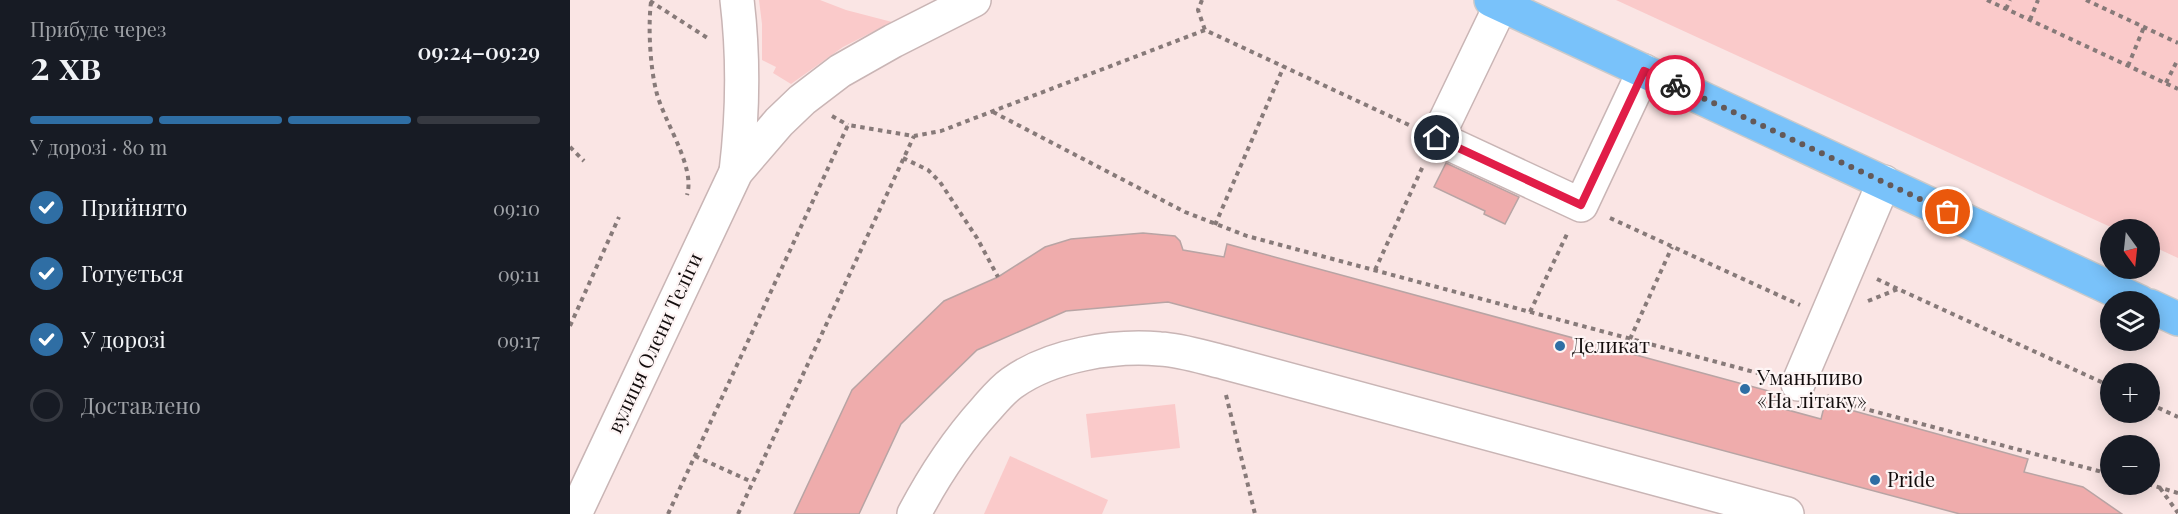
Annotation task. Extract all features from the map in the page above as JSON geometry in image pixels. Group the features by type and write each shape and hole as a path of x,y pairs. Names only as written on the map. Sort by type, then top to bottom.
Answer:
{"main road":[{"path":"1496,2 2117,291"},
{"path":"2160,311 2178,319"}],"street":[{"name":"вулиця Олени Теліги","path":"736,172 743,100 741,35 737,0"},
{"name":"вулиця Олени Теліги","path":"575,514 736,172 779,122 802,100 840,71 974,0"},
{"path":"1496,2 1437,138 1581,205 1644,71"},
{"path":"1798,384 1884,182"},
{"path":"914,514 939,469 957,443 1003,390 1021,377 1063,360 1113,349 1162,349 1223,362 1787,514"}],"path":[{"path":"1202,0 1198,10 1205,30"},
{"path":"1987,0 2178,89"},
{"path":"2006,9 2010,0"},
{"path":"2030,20 2038,0"},
{"path":"2086,0 2178,43"},
{"path":"651,2 649,18 656,91 687,175 689,189 684,203"},
{"path":"2128,66 2144,27"},
{"path":"668,514 848,125 914,136 941,132 1205,30 1437,138 1375,270"},
{"path":"2166,83 2178,59"},
{"path":"1215,225 1284,66"},
{"path":"992,112 1185,212 1247,236 1798,384 1819,391 1839,402 2100,471"},
{"path":"738,514 914,136"},
{"path":"570,147 584,161"},
{"path":"903,158 928,170 940,182 977,238 998,277"},
{"path":"1530,312 1581,205"},
{"path":"570,326 619,217"},
{"path":"1630,339 1672,247"},
{"path":"1223,362 1225,388 1255,514"},
{"path":"2160,409 2178,417"},
{"path":"695,456 752,482"},
{"path":"2160,488 2178,493"},
{"path":"2160,488 2178,513"}],"shaded area":[{"path":"759,0 820,0 846,10 892,22 843,47 791,84 773,73 776,67 762,60"},
{"path":"1616,0 2178,0 2178,258 2160,250 2160,219 2100,219 2100,222"},
{"path":"1175,404 1180,448 1091,458 1086,414"},
{"path":"1010,456 1108,500 1102,514 984,514"}],"building":[{"path":"1446,163 1519,197 1505,224 1484,214 1485,211 1434,187"},
{"path":"1143,233 1175,236 1180,241 1183,250 1224,257 1227,244 1776,393 1773,406 1821,419 1825,403 2028,459 2024,472 2083,487 2122,514 1960,514 1168,302 1066,311 977,350 901,424 859,514 794,514 852,390 944,301 998,277 1045,247 1071,239"}],"way so far":[{"path":"1675,85 1948,212"}],"place":[{"name":"Деликат","path":"1560,346"},
{"name":"Уманьпиво «На літаку»","path":"1745,389"},
{"name":"Pride","path":"1875,480"}],"route":[{"path":"1437,138 1581,205 1644,71 1675,85"}]}
